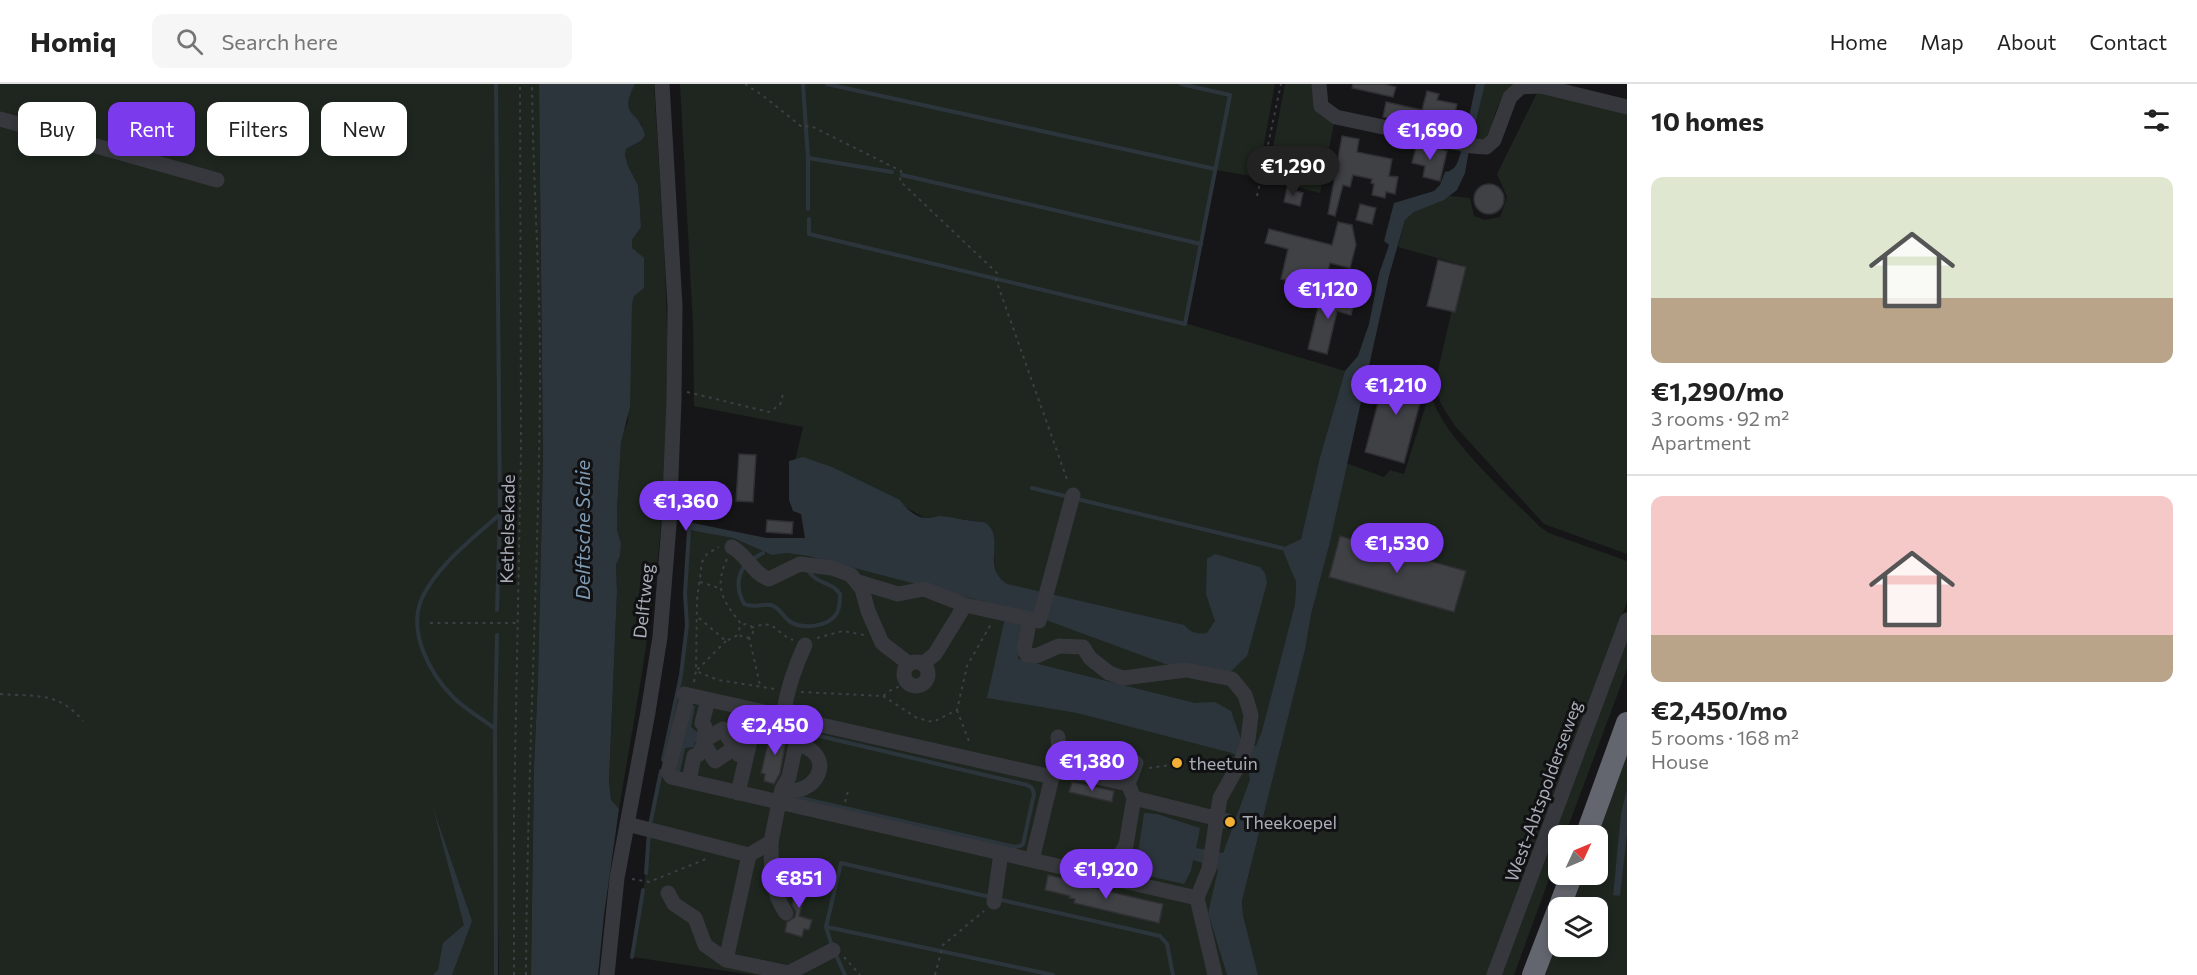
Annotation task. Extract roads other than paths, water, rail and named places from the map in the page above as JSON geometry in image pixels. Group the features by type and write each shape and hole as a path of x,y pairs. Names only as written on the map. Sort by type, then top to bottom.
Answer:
{"highway":[{"path":"1590,825 1627,723"},
{"path":"1533,975 1548,937"}],"street":[{"name":"Delftweg","path":"607,975 617,877 660,637 669,525 675,306 662,84"},
{"path":"1319,84 1321,106 1336,117 1486,147 1494,140 1510,97 1521,87 1540,86 1627,107"},
{"path":"0,119 217,180"},
{"path":"1073,495 1024,649 1027,655 1036,656 1059,646 1083,647 1090,658 1110,673 1123,678 1186,670 1232,679 1245,695 1251,715 1248,741 1242,759 1220,798 1222,820 1213,845 1209,869 1197,898 1215,975"},
{"path":"732,548 748,561 758,574 769,579 806,564 851,575 858,582 882,643 916,664 928,676 926,681 914,686 907,683 904,672 916,664 935,654 965,605"},
{"path":"858,582 898,594 924,589 965,605 1033,619"},
{"name":"West-Abtspolderseweg","path":"1494,975 1627,620"},
{"path":"783,716 786,692 805,645"},
{"path":"1197,898 1001,853 781,796 738,793 671,777 668,772 687,695 975,759 1056,773 1133,779 1222,820"},
{"path":"708,700 702,723 705,727 705,742 715,761 751,737"},
{"path":"738,793 757,711"},
{"path":"689,781 694,756 698,755 705,742 723,729 745,764"},
{"path":"1032,860 1056,773 1058,737"},
{"path":"1111,879 1112,868 1126,845 1133,779"},
{"path":"781,796 771,842 774,891 779,904 786,913"},
{"path":"627,824 749,855 771,842"},
{"path":"995,898 1001,853"},
{"path":"726,960 749,855"},
{"path":"668,893 674,904 695,918 705,945 726,960 789,973 833,950"}],"water":[{"name":"Delftsche Schie","path":"539,84 635,84 628,103 645,135 641,141 626,149 625,155 638,185 641,227 632,240 632,248 644,258 644,288 634,296 632,305 630,407 621,442 617,529 621,544 620,556 616,565 617,592 609,780 611,800 619,809 598,975 531,975 534,767 543,459"},
{"path":"1476,84 1485,84 1471,142 1464,141"},
{"path":"1462,149 1469,150 1465,173 1457,190 1444,200 1414,212 1405,220 1389,276 1329,546 1311,615 1305,650 1242,901 1243,915 1258,975 1227,975 1208,913 1218,870 1193,860 1191,871 1184,884 1135,873 1144,813 1157,814 1200,828 1196,848 1223,853 1250,779 1247,762 1232,753 1077,713 987,698 1007,609 1001,606 808,556 787,553 772,555 733,538 689,530 688,522 767,538 805,538 801,514 793,511 789,500 789,461 803,457 832,467 900,500 918,516 926,518 941,516 986,523 992,530 994,538 995,569 999,577 1007,584 1184,625 1197,633 1207,633 1215,621 1206,594 1207,559 1215,554 1260,567 1265,573 1267,583 1247,656 1229,673 1168,665 1027,613 1018,659 1195,703 1215,702 1231,711 1242,742 1256,746 1262,731 1295,604 1296,582 1282,548 1301,539 1320,457 1345,371 1358,356 1369,324 1379,274 1389,245 1384,241 1394,203 1434,191 1440,185 1445,172 1455,167"},
{"path":"692,705 695,706 691,727 697,732 698,742 694,747 685,748 680,772 676,771"},
{"path":"1627,789 1627,834 1620,896 1613,895 1621,814"},
{"path":"433,808 472,921 452,975 433,975 438,970 443,943 464,925"}],"waterway":[{"path":"496,84 500,514 497,610"},
{"path":"803,84 808,158 808,209"},
{"path":"827,84 1215,169"},
{"path":"809,219 809,234 1185,324 1230,95 1181,84"},
{"path":"808,158 892,172"},
{"path":"902,175 1201,244"},
{"path":"1032,488 1069,497"},
{"path":"1077,499 1282,548"},
{"path":"494,728 458,702 445,688 423,652 417,625 422,598 437,574 457,552 500,514"},
{"path":"663,760 681,675 687,625 685,594 689,530"},
{"path":"751,560 763,553"},
{"path":"745,565 738,584 744,604 771,605 794,624 815,626 828,621 837,613 840,594 815,578 807,569"},
{"path":"496,975 497,635"},
{"path":"792,796 1015,847 1023,844 1034,794 1032,788 1027,785 794,730"},
{"path":"650,825 661,771"},
{"path":"646,873 649,832"},
{"path":"832,946 826,927 841,863 990,897"},
{"path":"632,957 643,890"},
{"path":"997,899 1160,936 1167,944 1173,975"},
{"path":"827,927 1053,975"},
{"path":"835,953 845,975"}],"place":[{"name":"theetuin","path":"1177,763"},
{"name":"Theekoepel","path":"1230,822"}]}
